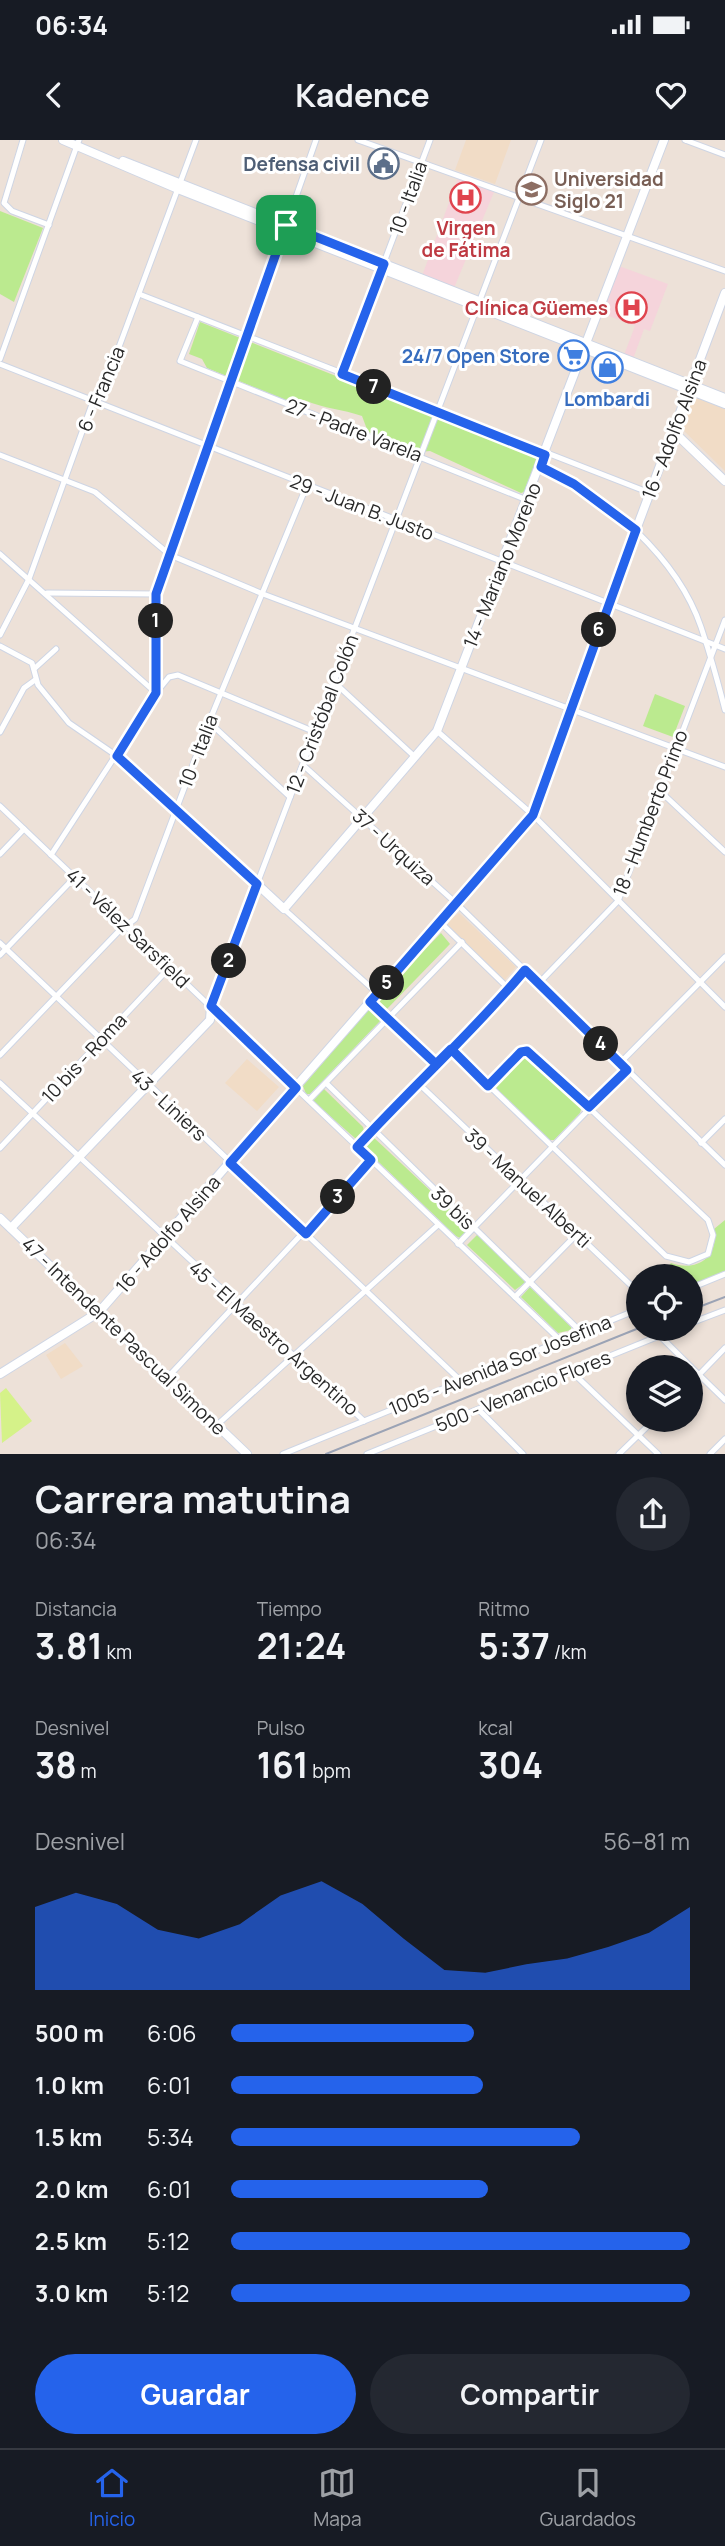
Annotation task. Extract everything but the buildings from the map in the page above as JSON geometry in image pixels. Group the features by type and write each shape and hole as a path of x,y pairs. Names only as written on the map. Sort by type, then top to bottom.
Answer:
{"street":[{"path":"23,140 4,203 12,212 49,225"},
{"path":"63,140 78,143 179,186 725,398"},
{"name":"6 - Francia","path":"0,635 29,579 91,407 96,403 139,294 196,140"},
{"path":"156,693 156,594 316,140"},
{"path":"358,140 725,271"},
{"name":"10 - Italia","path":"342,374 430,140"},
{"name":"12 - Cristóbal Colón","path":"11,1228 210,1020 211,1006 541,140"},
{"name":"14 - Mariano Moreno","path":"285,909 437,731 541,467 664,140"},
{"path":"685,140 725,155"},
{"path":"0,362 78,143"},
{"name":"16 - Adolfo Alsina","path":"0,1374 99,1312 533,815 569,708 725,293"},
{"path":"139,294 545,455 650,493"},
{"name":"27 - Padre Varela","path":"198,317 180,362 527,500"},
{"name":"29 - Juan B. Justo","path":"0,362 96,403 725,649"},
{"path":"691,387 725,404"},
{"path":"673,431 725,481"},
{"path":"0,455 106,499 170,555 263,594 725,767"},
{"path":"541,467 574,484 636,530 658,554 691,605 725,710"},
{"name":"10 - Italia","path":"0,1055 118,932 135,919 209,722 307,485"},
{"path":"0,554 156,693"},
{"path":"46,593 156,594"},
{"name":"18 - Humberto Primo","path":"539,983 618,901 725,620"},
{"path":"0,646 32,663 35,680 69,723 117,756 378,993"},
{"path":"34,669 56,649"},
{"path":"51,855 156,693 173,675 315,732"},
{"path":"0,732 24,688 35,680"},
{"path":"335,683 415,757"},
{"path":"209,722 290,797"},
{"path":"437,731 533,815 725,1007"},
{"name":"37 - Urquiza","path":"303,765 457,904 725,1166"},
{"path":"661,792 725,852"},
{"name":"41 - Vélez Sarsfield","path":"0,806 560,1340"},
{"path":"0,853 24,829"},
{"path":"0,955 75,877"},
{"path":"440,922 509,989"},
{"path":"309,1100 463,942"},
{"name":"43 - Liniers","path":"0,943 461,1381"},
{"path":"621,1063 725,957"},
{"name":"10 bis - Roma","path":"0,1148 169,968"},
{"path":"357,1147 525,970"},
{"path":"370,1002 436,1064"},
{"path":"451,1049 488,1086 551,1148 666,1256 682,1262 708,1254 713,1236 708,1220 527,1051 521,1052 488,1086"},
{"path":"458,1244 627,1070"},
{"name":"45 - El Maestro Argentino","path":"0,1083 364,1421"},
{"name":"39 bis","path":"326,1083 581,1332"},
{"name":"39 - Manuel Alberti","path":"418,1083 626,1281"},
{"path":"701,1143 725,1119"},
{"path":"169,1377 306,1234 371,1160"},
{"name":"47 - Intendente Pascual Simone","path":"0,1218 247,1454"},
{"path":"217,1425 438,1225"},
{"path":"515,1297 577,1234"},
{"path":"703,1283 725,1274"},
{"path":"703,1319 725,1310"},
{"name":"1005 - Avenida Sor Josefina","path":"283,1454 626,1314"},
{"name":"500 - Venancio Flores","path":"367,1454 648,1341"},
{"path":"665,1341 679,1355"},
{"path":"703,1371 725,1348"},
{"path":"572,1372 658,1454"},
{"path":"703,1379 725,1400"},
{"path":"479,1410 523,1454"},
{"path":"619,1454 642,1432"},
{"path":"710,1454 725,1439"}],"shaded area":[{"path":"466,140 511,140 495,184 455,170"},
{"path":"458,178 494,192 454,288 422,276"},
{"name":"Clínica Güemes","path":"619,266 668,284 650,331 644,329 633,359 624,355 635,326 601,313"},
{"path":"694,394 725,408 725,471 681,428"},
{"path":"459,913 516,967 503,982 445,924"},
{"path":"247,1059 279,1087 257,1111 225,1083"},
{"path":"65,1343 83,1366 61,1379 46,1355"}],"green space":[{"path":"0,211 43,228 14,302 0,294"},
{"path":"200,322 538,456 541,458 527,491 521,493 430,451 419,452 368,432 362,416 304,400 295,404 207,368 202,359 189,354"},
{"path":"655,694 685,706 673,737 643,726"},
{"path":"441,933 450,944 385,1011 377,1004 377,999"},
{"path":"369,1009 380,1015 381,1020 310,1094 306,1094 303,1086"},
{"path":"528,1055 582,1106 580,1113 554,1140 548,1140 495,1087 522,1057"},
{"path":"324,1089 363,1127 364,1131 356,1139 313,1101"},
{"path":"371,1135 468,1226 469,1230 460,1238 456,1236 362,1146"},
{"path":"725,1220 725,1271 703,1280 703,1264 697,1264 709,1255 713,1248 714,1229"},
{"path":"478,1234 526,1282 515,1290 467,1245"},
{"path":"530,1287 571,1330 558,1333 521,1297"},
{"path":"6,1388 32,1421 2,1443 0,1393"}],"railway":[{"path":"703,1305 725,1297"},
{"path":"326,1454 626,1333"}],"place":[{"name":"Defensa civil","path":"383,164"},
{"name":"Universidad Siglo 21","path":"531,190"},
{"name":"Virgen de Fátima","path":"466,197"},
{"name":"Clínica Güemes","path":"631,308"},
{"name":"24/7 Open Store","path":"573,356"},
{"name":"Lombardi","path":"607,368"}],"route":[{"path":"286,225 156,594 156,693 117,756 257,884 211,1006 296,1088 230,1163 306,1234 371,1160 357,1147 451,1049 488,1009 509,989 525,970 627,1070 589,1107 527,1051 521,1052 488,1086 451,1049 436,1064 370,1002 533,815 569,708 636,530 574,484 541,467 545,455 342,374 384,264 286,225"}]}
